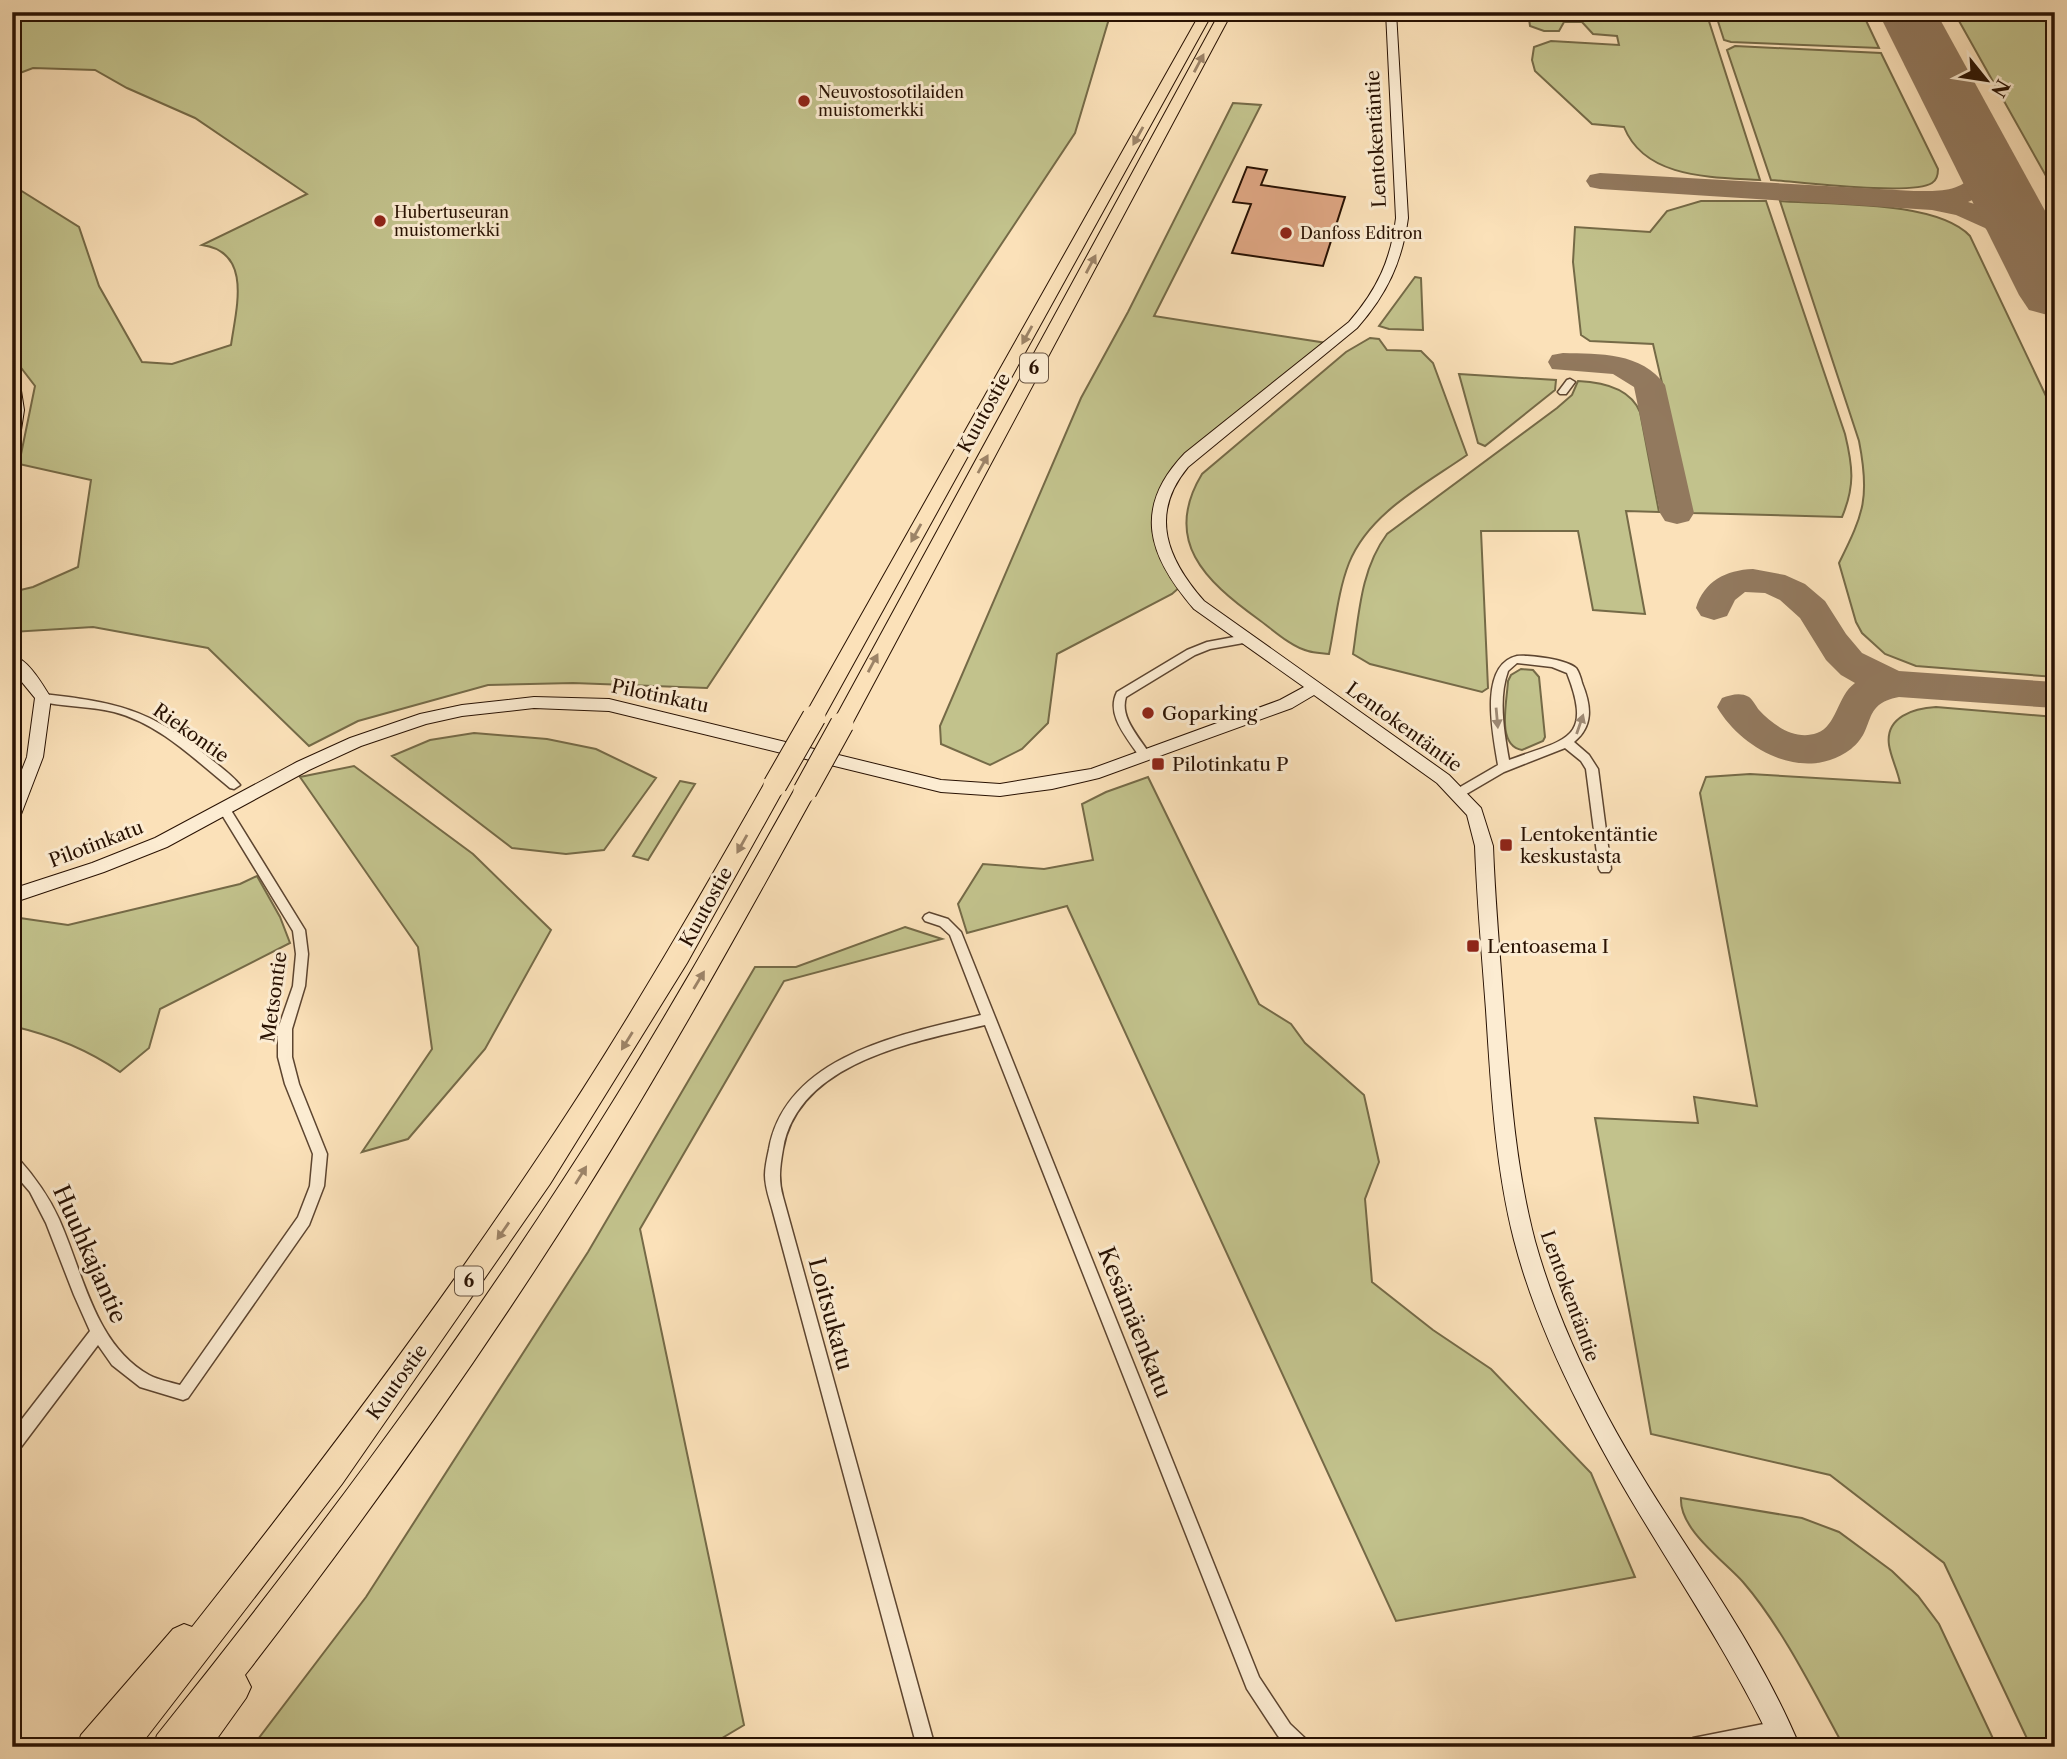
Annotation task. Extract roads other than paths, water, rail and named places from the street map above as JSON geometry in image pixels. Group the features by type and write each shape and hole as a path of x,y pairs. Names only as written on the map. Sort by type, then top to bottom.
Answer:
{"highway":[{"name":"Kuutostie","path":"118,1747 331,1474 453,1304 585,1108 679,956 1207,12"},
{"name":"Kuutostie","path":"169,1747 312,1563 483,1325 638,1083 710,962 842,724 1226,12"},
{"path":"93,1747 223,1592 453,1304"},
{"path":"191,1747 363,1512 483,1325"}],"street":[{"name":"Lentokentäntie","path":"1391,12 1402,218 1399,249 1390,276 1374,303 1353,326 1186,461 1175,474 1164,495 1158,515 1162,553 1181,586 1199,606 1459,793 1475,812 1480,827 1508,1155 1525,1240 1540,1287 1586,1396 1615,1452 1662,1534 1749,1672 1783,1738"},
{"path":"12,378 18,394 18,413 12,443"},
{"path":"1563,392 1570,382"},
{"path":"1145,755 1117,709 1117,700 1121,695 1191,652 1245,639"},
{"path":"1459,793 1504,767 1568,744 1579,733 1585,718 1582,691 1573,671 1540,661 1519,659 1509,662 1502,670 1496,705 1504,767"},
{"path":"12,660 43,698 35,757 12,817"},
{"name":"Pilotinkatu","path":"12,896 71,878 145,850 320,758 369,736 438,714 519,702 567,701 609,705 941,786 1000,790 1093,774 1286,704 1315,688"},
{"name":"Riekontie","path":"43,698 116,709 152,722 234,785"},
{"path":"1568,744 1585,758 1592,769 1605,869"},
{"name":"Metsontie","path":"159,1390 183,1393 304,1220 317,1186 320,1154 292,1084 285,1057 285,1029 300,975 302,954 299,930 225,810"},
{"name":"Kesämäenkatu","path":"929,918 944,922 955,932 1253,1683 1284,1730 1302,1747"},
{"name":"Loitsukatu","path":"926,1747 771,1173 775,1138 792,1105 814,1080 860,1055 988,1019"},
{"name":"Huuhkajantie","path":"12,1161 26,1173 43,1199 97,1334 125,1367 159,1390"},
{"path":"12,1445 97,1334"},
{"path":"1693,1747 1783,1738"}],"place":[{"name":"Neuvostosotilaiden muistomerkki","path":"804,101"},
{"name":"Hubertuseuran muistomerkki","path":"380,221"},
{"name":"Danfoss Editron","path":"1286,233"},
{"name":"Goparking","path":"1148,713"},
{"name":"Pilotinkatu P","path":"1158,764"},
{"name":"Lentokentäntie keskustasta","path":"1506,845"},
{"name":"Lentoasema I","path":"1473,946"}]}
